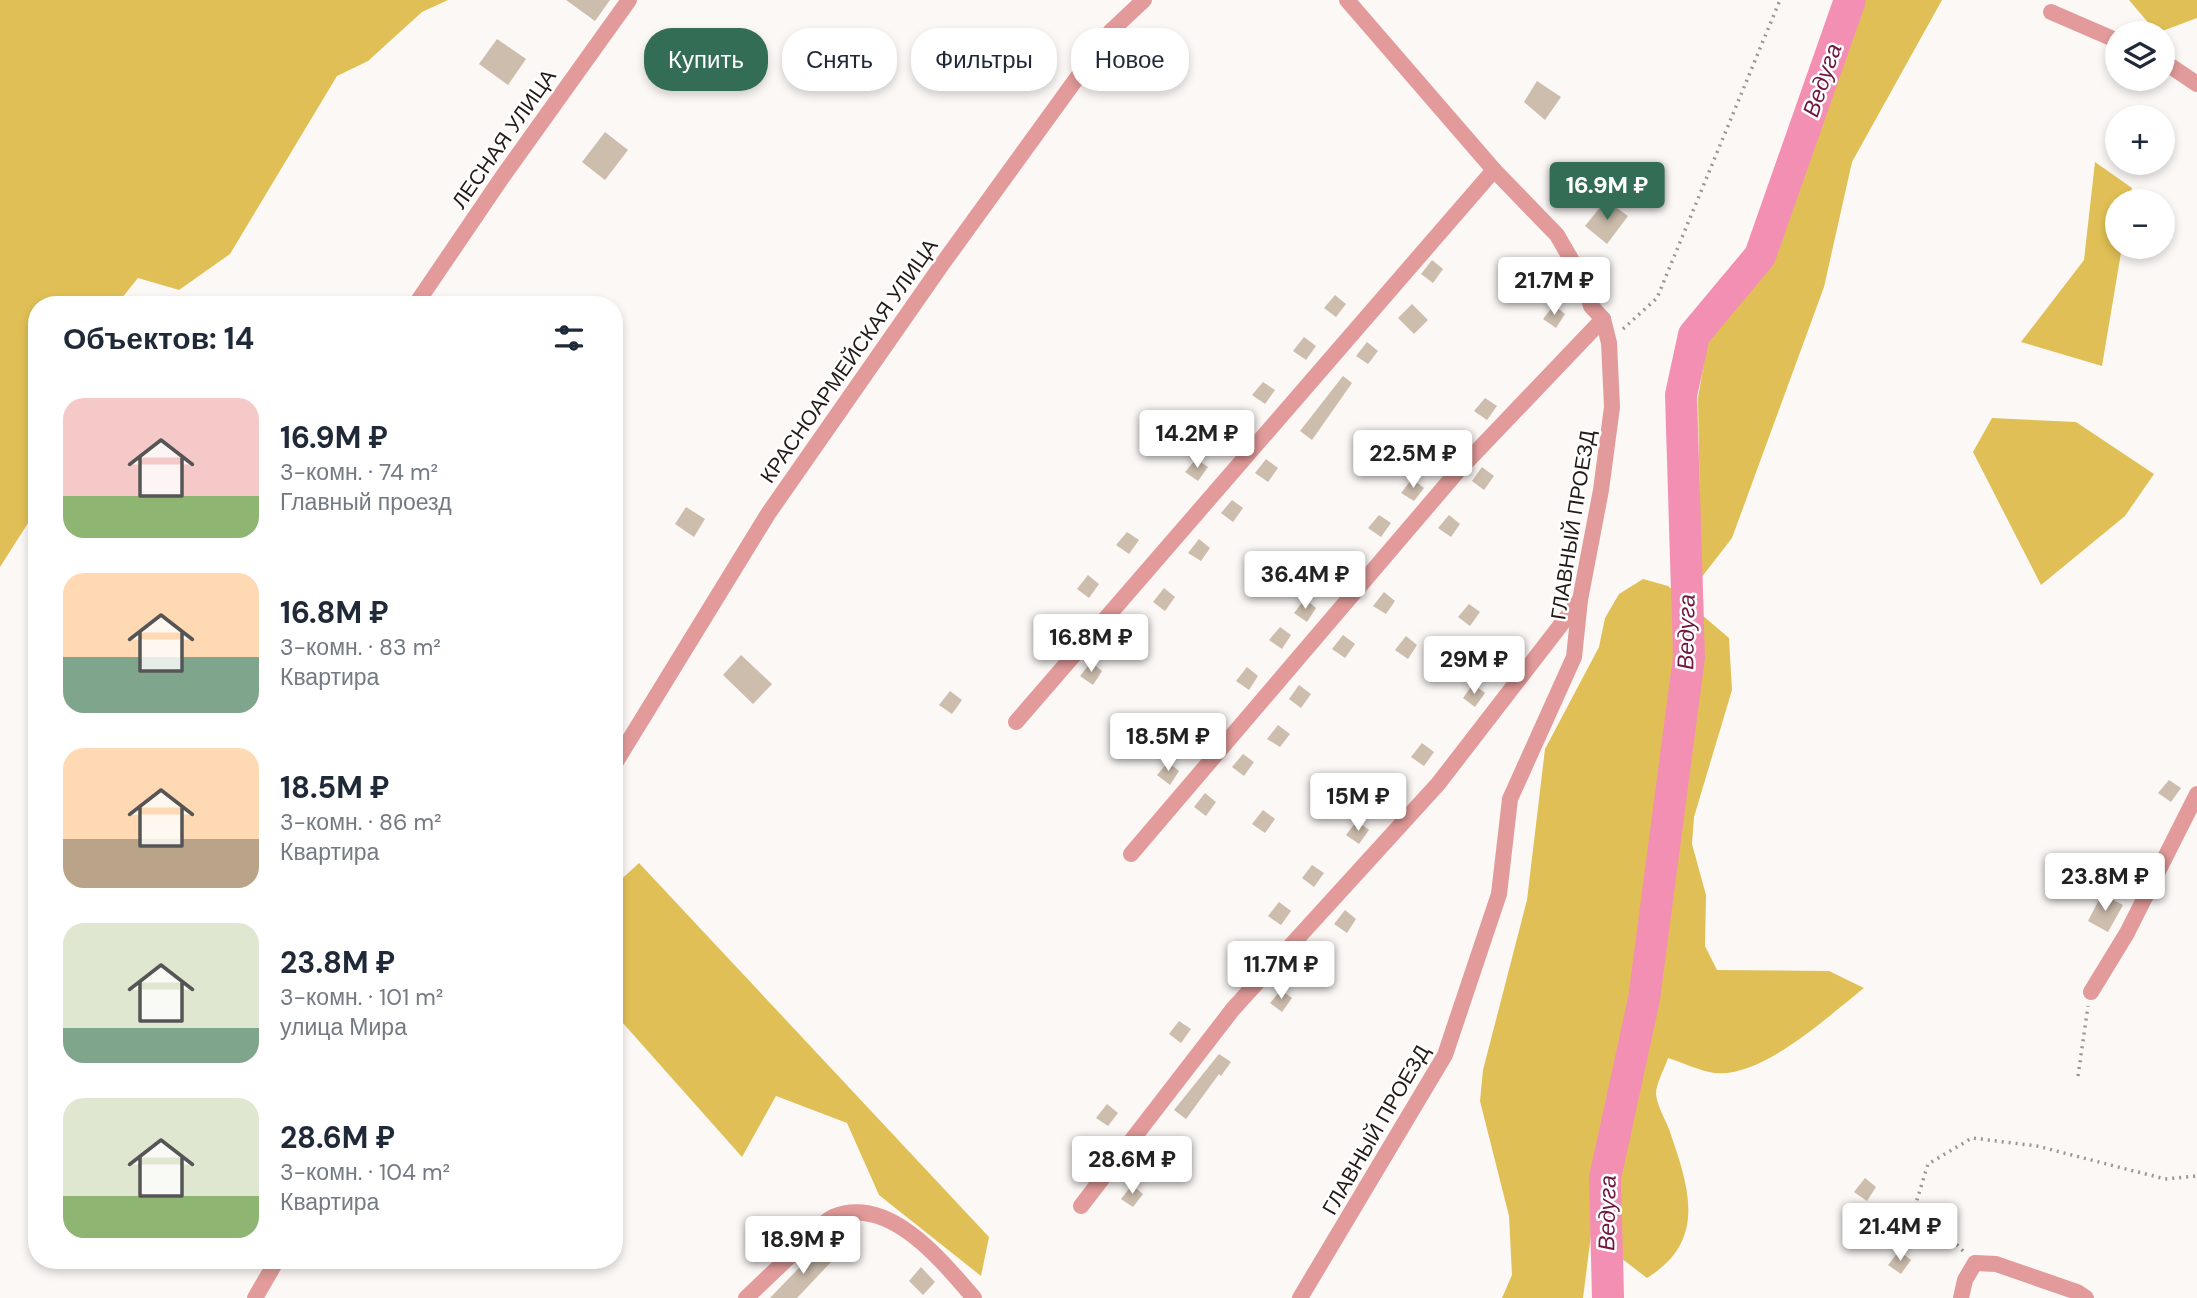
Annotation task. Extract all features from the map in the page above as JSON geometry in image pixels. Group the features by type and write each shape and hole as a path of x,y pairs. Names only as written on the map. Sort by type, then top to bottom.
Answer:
{"street":[{"name":"ЛЕСНАЯ УЛИЦА","path":"421,296 503,176 629,0"},
{"name":"КРАСНОАРМЕЙСКАЯ УЛИЦА","path":"623,750 768,514 943,263 1111,31 1144,0"},
{"name":"ГЛАВНЫЙ ПРОЕЗД","path":"1300,1298 1445,1055 1499,894 1510,799 1574,657 1580,600 1601,490 1612,407 1609,343 1603,319 1591,306 1583,280 1557,236 1494,170 1347,0"},
{"path":"2051,12 2105,35"},
{"path":"2175,69 2197,84"},
{"path":"1016,722 1494,170"},
{"path":"1131,854 1457,472 1603,319"},
{"path":"1081,1206 1233,1009 1438,784 1580,600"},
{"path":"2091,992 2127,933 2197,794"},
{"path":"746,1298 831,1218 864,1212 886,1218 909,1234 974,1298"},
{"path":"1961,1298 1965,1280 1975,1263 1996,1264 2077,1292 2086,1298"},
{"path":"255,1298 272,1269"}],"path":[{"path":"1609,343 1657,298 1780,0"},
{"path":"2078,1076 2091,992"},
{"path":"1975,1263 1916,1203 1928,1164 1972,1138 2037,1146 2165,1179 2197,1176"}],"shaded area":[{"path":"0,0 448,0 422,12 368,61 337,76 230,254 179,290 138,278 123,296 28,296 28,523 0,567"},
{"path":"1861,0 1942,0 1852,162 1824,287 1732,538 1701,578 1698,398 1707,344 1763,269"},
{"path":"2129,0 2197,0 2197,18 2175,26 2175,21 2147,21"},
{"path":"2095,162 2105,169 2105,175 2114,175 2132,188 2105,189 2105,259 2120,259 2102,366 2021,342 2084,260"},
{"path":"1992,418 2076,422 2154,474 2125,516 2041,585 1973,452"},
{"path":"1643,579 1668,586 1729,638 1732,690 1694,817 1692,844 1706,895 1705,946 1717,970 1829,971 1864,988 1791,1045 1749,1067 1728,1073 1709,1072 1668,1058 1656,1094 1682,1171 1688,1210 1686,1229 1679,1247 1667,1263 1647,1278 1591,1235 1583,1298 1502,1298 1512,1275 1509,1216 1480,1101 1483,1070 1527,900 1545,749 1599,647 1605,618 1619,594"},
{"path":"639,863 989,1237 981,1276 879,1195 847,1123 776,1096 742,1157 623,1023 623,878"}],"building":[{"path":"566,0 610,0 595,21"},
{"path":"497,39 526,59 508,85 479,64"},
{"path":"1537,81 1561,97 1545,120 1524,102"},
{"path":"605,132 628,150 605,180 582,162"},
{"path":"1606,200 1628,216 1607,244 1585,226"},
{"path":"1432,260 1443,269 1433,283 1421,274"},
{"path":"1335,295 1346,304 1336,317 1324,308"},
{"path":"1412,304 1428,320 1414,334 1398,318"},
{"path":"1554,305 1565,314 1556,328 1543,319"},
{"path":"1304,337 1316,346 1306,360 1293,351"},
{"path":"1367,342 1378,351 1368,364 1356,356"},
{"path":"1343,376 1352,383 1312,440 1300,431"},
{"path":"1263,382 1275,390 1265,404 1252,395"},
{"path":"1485,398 1497,406 1487,420 1474,411"},
{"path":"1234,413 1246,422 1236,436 1223,427"},
{"path":"1450,430 1461,439 1452,453 1439,444"},
{"path":"1196,459 1208,467 1198,481 1185,472"},
{"path":"1266,459 1278,468 1268,482 1255,473"},
{"path":"1482,467 1494,476 1484,490 1472,481"},
{"path":"1412,479 1424,488 1414,501 1401,493"},
{"path":"1232,500 1243,508 1233,522 1221,513"},
{"path":"686,507 705,519 694,537 675,524"},
{"path":"1379,515 1391,523 1381,537 1368,528"},
{"path":"1449,515 1460,524 1451,537 1438,528"},
{"path":"1127,532 1139,540 1129,554 1116,545"},
{"path":"1199,539 1210,548 1201,561 1188,553"},
{"path":"1342,560 1353,568 1343,582 1331,573"},
{"path":"1088,575 1099,584 1089,598 1077,589"},
{"path":"1164,588 1175,597 1165,611 1153,602"},
{"path":"1384,592 1395,601 1386,614 1373,606"},
{"path":"1305,599 1316,608 1307,622 1294,613"},
{"path":"1469,604 1480,612 1470,626 1458,617"},
{"path":"1280,627 1291,635 1282,649 1269,640"},
{"path":"1123,630 1135,639 1125,652 1112,644"},
{"path":"1343,635 1355,644 1345,658 1332,649"},
{"path":"1406,636 1417,645 1408,659 1395,650"},
{"path":"741,655 772,684 753,704 723,675"},
{"path":"1455,658 1466,666 1457,680 1444,671"},
{"path":"1091,662 1102,671 1093,685 1080,676"},
{"path":"1247,667 1258,676 1249,690 1236,681"},
{"path":"1473,684 1485,693 1475,707 1463,698"},
{"path":"1299,685 1311,694 1301,708 1289,699"},
{"path":"950,691 962,700 952,714 939,705"},
{"path":"1124,718 1135,727 1125,741 1113,732"},
{"path":"1278,725 1290,734 1280,747 1267,739"},
{"path":"1206,726 1217,734 1208,747 1196,738"},
{"path":"1422,743 1434,752 1424,766 1411,757"},
{"path":"1243,754 1254,762 1244,776 1232,767"},
{"path":"1168,762 1179,771 1170,785 1157,775"},
{"path":"2169,780 2181,788 2171,802 2158,793"},
{"path":"1391,784 1402,793 1393,806 1380,797"},
{"path":"1205,793 1216,802 1206,816 1194,807"},
{"path":"1263,810 1275,819 1265,833 1252,824"},
{"path":"1357,821 1369,830 1359,844 1346,835"},
{"path":"1312,865 1324,873 1314,887 1302,878"},
{"path":"2102,894 2123,905 2108,932 2088,921"},
{"path":"1279,902 1291,911 1281,925 1268,916"},
{"path":"1345,910 1356,919 1347,933 1334,924"},
{"path":"1244,943 1256,951 1246,965 1234,956"},
{"path":"1281,990 1292,998 1282,1012 1270,1003"},
{"path":"1179,1021 1191,1029 1181,1043 1169,1034"},
{"path":"1219,1054 1231,1062 1186,1119 1174,1110"},
{"path":"1107,1104 1118,1113 1108,1126 1096,1118"},
{"path":"1159,1147 1172,1159 1161,1171 1148,1159"},
{"path":"1865,1178 1876,1187 1867,1201 1854,1192"},
{"path":"1132,1185 1143,1194 1133,1207 1121,1199"},
{"path":"818,1248 831,1262 797,1298 770,1298"},
{"path":"1899,1251 1911,1260 1901,1274 1888,1265"},
{"path":"921,1267 935,1282 923,1295 909,1281"}],"waterway":[{"name":"Ведуга","path":"1608,1298 1605,1178 1644,999 1689,657 1681,395 1694,335 1760,256 1850,0"}]}
